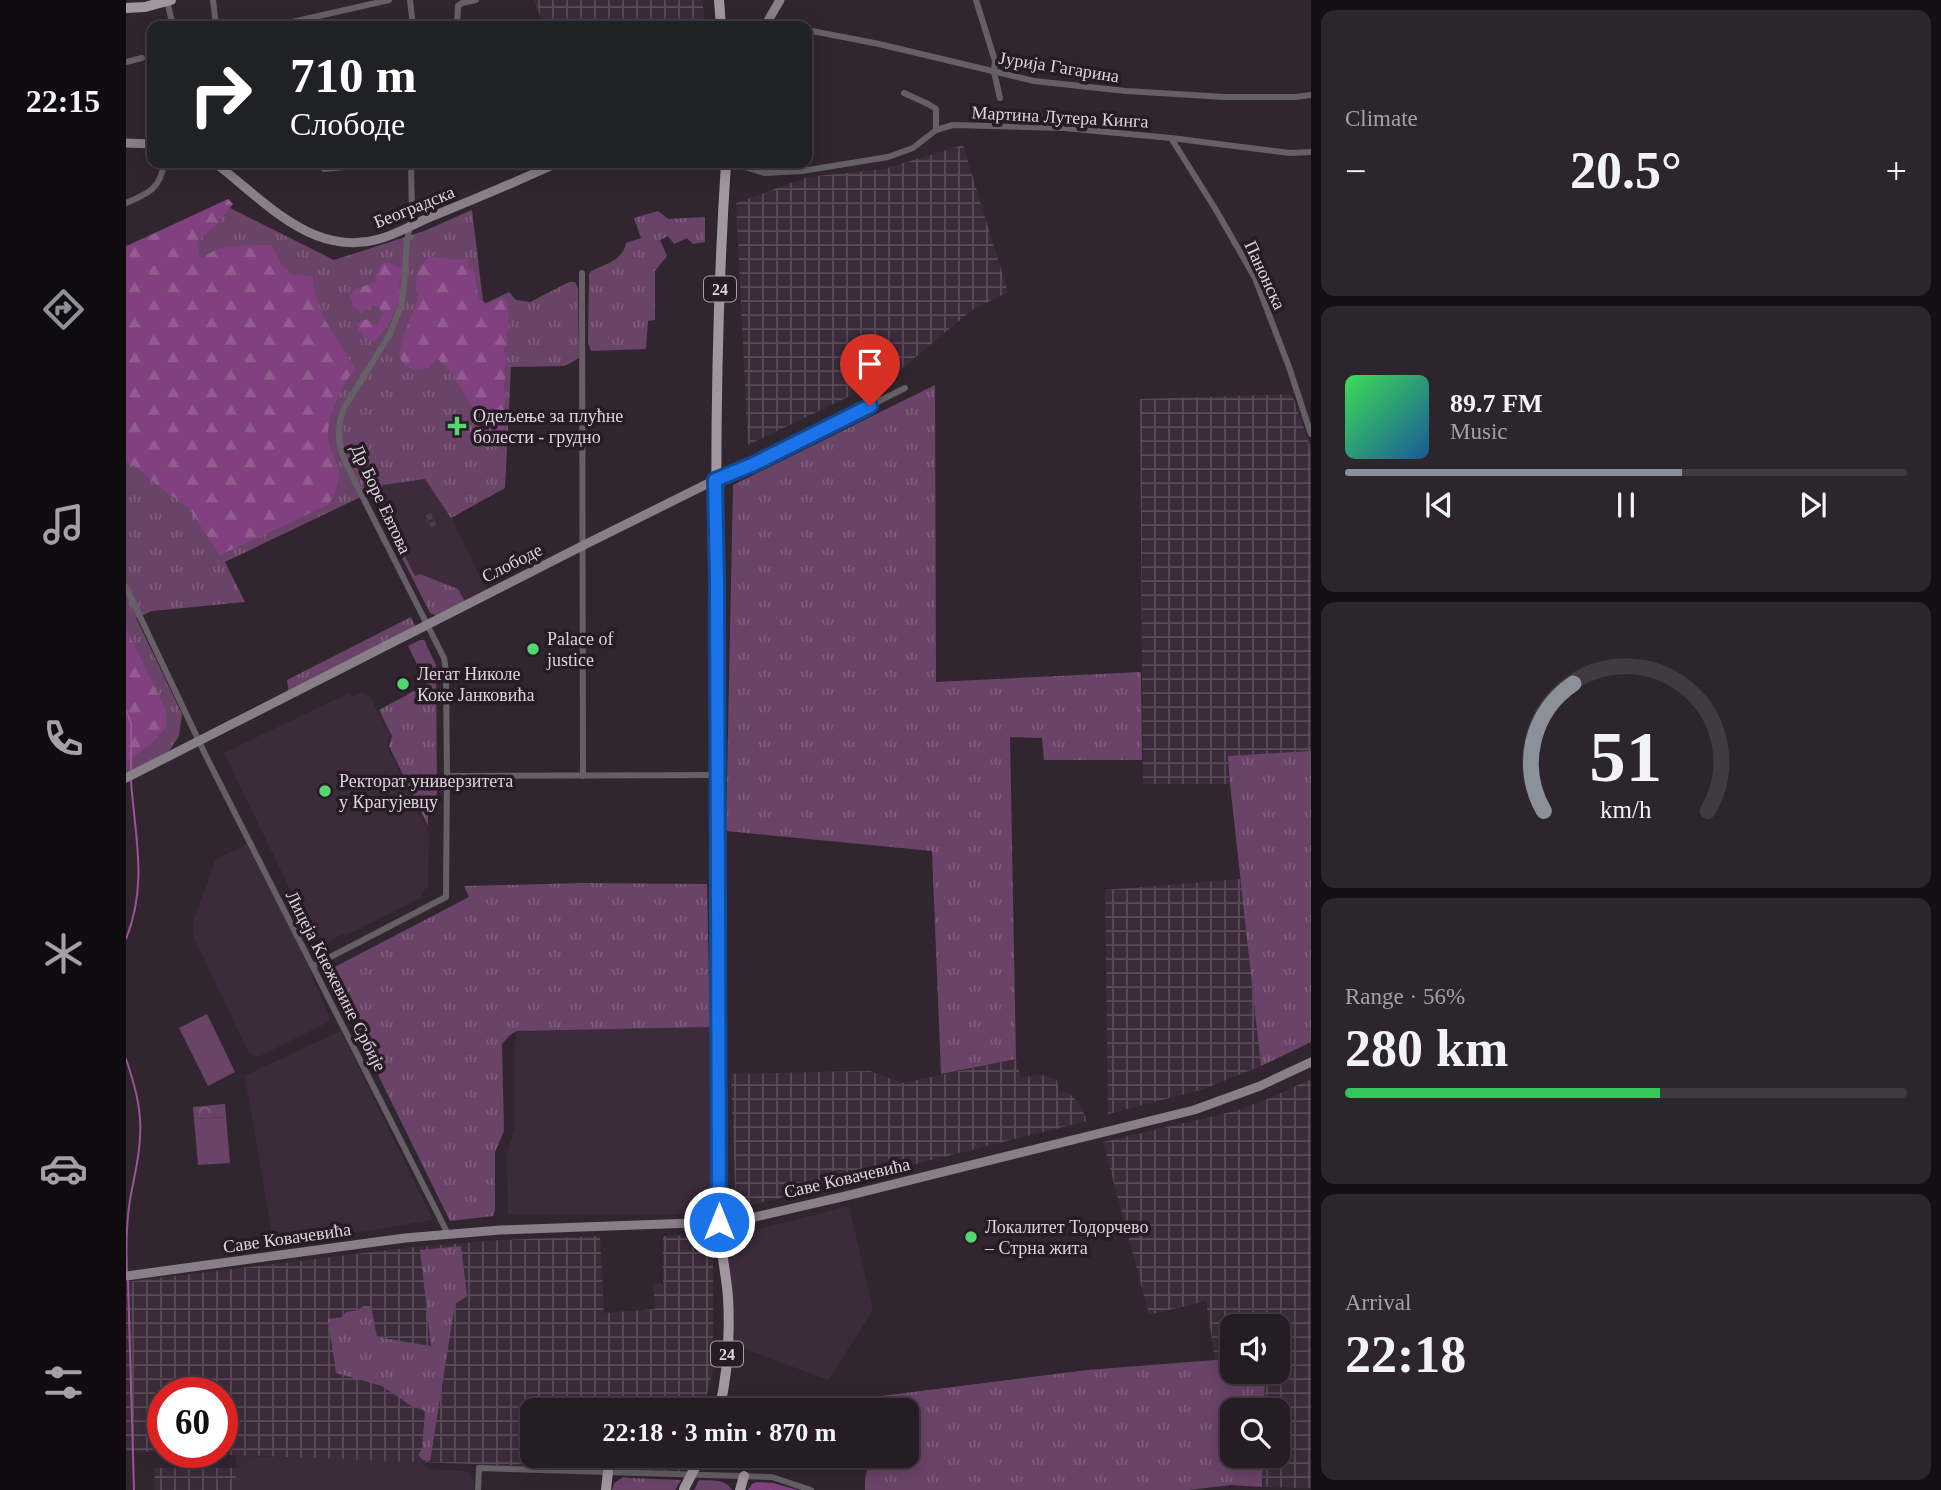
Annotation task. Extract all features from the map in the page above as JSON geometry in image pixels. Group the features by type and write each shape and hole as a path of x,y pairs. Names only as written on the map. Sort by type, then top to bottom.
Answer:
{"main road":[{"path":"719,0 721,21"},
{"path":"126,8 169,1"},
{"name":"24","path":"721,1398 727,1361 728,1296 719,1222 715,480 721,242 726,168"},
{"path":"684,1490 696,1468"},
{"path":"606,1490 608,1471"},
{"path":"740,1490 744,1476"}],"street":[{"path":"213,0 215,21"},
{"path":"296,21 389,0"},
{"path":"410,0 412,21"},
{"path":"457,21 458,6 476,0"},
{"path":"767,21 780,0"},
{"path":"976,0 995,61 994,72 1000,98"},
{"path":"169,1 172,21"},
{"name":"Јурија Гагарина","path":"812,31 1034,80 1126,91 1225,97 1311,95"},
{"path":"126,62 142,58"},
{"path":"904,93 936,109 936,130"},
{"name":"Мартина Лутера Кинга","path":"748,168 764,173 802,171 888,157 913,148 936,130 953,125 1064,128 1290,153 1311,152"},
{"name":"Панонска","path":"1171,138 1255,278 1311,434"},
{"path":"126,143 147,144"},
{"path":"126,203 148,193 160,179 163,168"},
{"name":"Београдска","path":"221,168 287,219 316,235 338,242 377,240 546,168"},
{"path":"324,169 335,168"},
{"name":"Др Боре Евтова","path":"313,967 446,897 446,664 347,466 339,444 340,418 344,408 385,343 398,315 412,215 411,168"},
{"path":"582,273 583,776"},
{"name":"Слободе","path":"126,778 582,546 905,388"},
{"name":"Лицеја Кнежевине Србије","path":"126,587 199,740 448,1234"},
{"path":"447,776 718,775"},
{"name":"Саве Ковачевића","path":"126,1276 370,1242 448,1234 746,1219 1194,1110 1260,1086 1311,1062"},
{"path":"478,1490 479,1468 744,1476 780,1479 811,1490"}],"shaded area":[{"path":"534,0 702,0 705,21 542,21"},
{"path":"963,145 1008,292 972,310 894,375 748,445 736,203 808,177 884,169"},
{"path":"1292,394 1311,449 1311,751 1229,756 1230,784 1143,784 1140,399"},
{"path":"426,479 451,518 487,590 465,602 415,576 384,515 377,495 383,485"},
{"name":"Ректорат универзитета у Крагујевцу","path":"349,693 351,697 361,693 370,697 390,735 387,746 429,835 428,886 421,894 423,897 318,947 224,753"},
{"path":"247,844 301,950 329,1016 326,1023 255,1057 249,1053 194,938 193,929 193,922 216,859"},
{"path":"1241,879 1261,1066 1201,1090 1108,1114 1105,890"},
{"path":"710,1027 713,1214 508,1214 507,1155 515,1128 517,1031"},
{"path":"341,1031 433,1220 274,1246 244,1076"},
{"path":"1016,1059 1021,1078 1039,1074 1057,1080 1059,1091 1069,1093 1081,1106 1087,1121 736,1209 731,1074 870,1071 903,1083"},
{"path":"1311,1079 1311,1488 1263,1487 1263,1468 1290,1468 1290,1398 1264,1398 1265,1384 1290,1384 1290,1314 1220,1314 1220,1361 1215,1360 1206,1301 1149,1315 1103,1142 1235,1111"},
{"path":"849,1206 873,1310 828,1380 729,1343 727,1249 732,1238"},
{"path":"704,1235 710,1240 713,1249 713,1370 706,1398 520,1398 520,1466 238,1455 238,1377 147,1377 147,1452 126,1451 126,1282 405,1248 600,1236 604,1313 655,1309 653,1284 663,1283 663,1236"},
{"path":"238,1456 417,1461 430,1469 469,1473 474,1490 236,1490"},
{"path":"154,1468 236,1468 236,1490 155,1490"},
{"path":"574,1468 682,1468 680,1472"}],"green space":[{"path":"228,199 233,204 218,223 197,242 200,259 217,249 271,245 282,265 291,274 313,277 314,290 322,314 356,369 341,391 330,419 328,435 339,477 328,505 220,555 188,507 126,462 126,247"},
{"path":"220,203 334,260 424,231 472,210 483,301 486,303 509,292 516,300 530,302 569,282 575,282 578,288 579,358 565,366 511,367 505,488 451,518 425,479 383,485 377,495 384,515 415,576 420,574 458,589 465,602 437,616 430,613 369,493 225,562 245,602 152,611 136,618 182,714 179,736 169,751 126,778 126,246"},
{"path":"658,211 668,219 705,217 705,242 693,244 687,238 674,244 668,236 660,240 667,256 655,271 655,320 648,321 646,349 591,351 588,343 589,274 618,257 626,243 641,238 634,218"},
{"path":"430,256 457,260 467,258 468,268 473,268 481,302 484,305 505,298 507,302 509,328 506,334 508,343 504,350 507,361 504,368 503,386 506,395 503,429 490,431 452,373 437,358 429,368 418,369 408,367 401,359 400,351 418,296 417,274"},
{"path":"388,262 401,268 400,298 391,319 375,342 359,332 357,323 368,319 377,325 383,314 374,305 361,313 353,305 350,295 355,289 376,282 376,274 382,264"},
{"path":"935,385 936,682 1141,672 1142,760 1044,760 1042,738 1010,737 1016,1059 941,1074 932,851 726,831 733,485"},
{"path":"411,617 417,630 289,695 287,680"},
{"path":"126,629 166,710 166,727 153,742 126,762"},
{"path":"424,640 436,665 437,804 428,804 428,826 389,746 392,736 379,710 427,684 408,646"},
{"path":"1311,751 1311,1042 1261,1066 1228,756"},
{"path":"707,884 710,1027 517,1031 510,1035 502,1044 504,1131 495,1152 495,1210 493,1216 450,1221 327,971 469,897 464,886"},
{"path":"207,1014 235,1072 208,1086 179,1028"},
{"path":"225,1104 226,1117 194,1119 193,1107"},
{"path":"226,1117 230,1163 198,1165 194,1119"},
{"path":"461,1246 467,1296 455,1304 430,1461 423,1460 418,1455 422,1449 425,1411 410,1405 382,1386 336,1373 328,1319 342,1317 346,1312 359,1310 363,1306 371,1306 377,1337 431,1346 420,1250"},
{"path":"1215,1360 1220,1361 1220,1384 1265,1384 1264,1398 1220,1398 1220,1468 1263,1468 1262,1487 1231,1485 1188,1490 865,1490 868,1468 919,1468 919,1398 881,1396 1087,1370"},
{"path":"623,1477 681,1480 675,1490 612,1490 614,1483"},
{"path":"699,1480 722,1482 732,1490 694,1490"},
{"path":"757,1482 773,1483 798,1490 748,1490"}],"waterway":[{"path":"126,710 131,723 131,772"},
{"path":"126,939 133,919 138,880 131,781"},
{"path":"126,1059 140,1118 138,1156 128,1215 127,1272"},
{"path":"128,1281 134,1490"}],"tunnel":[{"path":"428,514 434,526"}],"place":[{"name":"Одељење за плућне болести - грудно","path":"457,426"},
{"name":"Palace of justice","path":"533,649"},
{"name":"Легат Николе Коке Јанковића","path":"403,684"},
{"name":"Ректорат универзитета у Крагујевцу","path":"325,791"},
{"name":"Локалитет Тодорчево – Стрна жита","path":"971,1237"}],"route":[{"path":"719,1222 715,480 754,464 870,406"}]}
